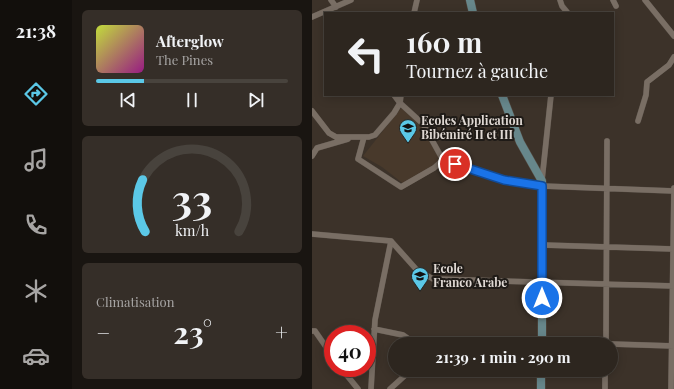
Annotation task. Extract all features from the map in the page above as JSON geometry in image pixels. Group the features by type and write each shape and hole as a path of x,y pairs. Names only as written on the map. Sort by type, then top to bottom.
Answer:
{"street":[{"path":"331,0 334,10 351,0"},
{"path":"414,12 417,0"},
{"path":"470,0 473,12"},
{"path":"560,0 562,6 567,12"},
{"path":"613,0 616,6"},
{"path":"645,0 674,36"},
{"path":"312,17 324,13"},
{"path":"638,121 646,94 647,82 669,64 674,57"},
{"path":"395,96 400,103 424,124 442,160 504,180 605,189 674,190 672,249 674,286 671,389"},
{"path":"312,112 329,132 336,137 364,137 375,135 380,130 394,114 400,103 401,96"},
{"path":"502,96 520,142 542,183"},
{"path":"542,337 542,183 551,96"},
{"path":"312,156 317,148 356,136"},
{"path":"364,137 358,159 401,187 434,168 442,160"},
{"path":"606,337 607,283 605,189 607,141"},
{"path":"312,234 391,241 416,269 429,278 543,283 607,283 674,286"},
{"path":"375,325 391,241"},
{"path":"542,245 672,249"},
{"path":"376,329 403,335 406,337"},
{"path":"312,331 315,332 324,344"},
{"path":"618,344 673,346"},
{"path":"348,377 358,389"},
{"path":"371,389 372,377"},
{"path":"390,389 403,377"},
{"path":"541,377 541,389"},
{"path":"605,377 605,389"}],"shaded area":[{"path":"402,107 422,125 439,154 438,165 405,185 382,167 363,156"}],"place":[{"name":"Ecoles Application Bibémiré II et III","path":"408,143"},
{"name":"Ecole Franco Arabe","path":"420,291"}],"route":[{"path":"455,164 504,180 542,186 542,298"}]}
